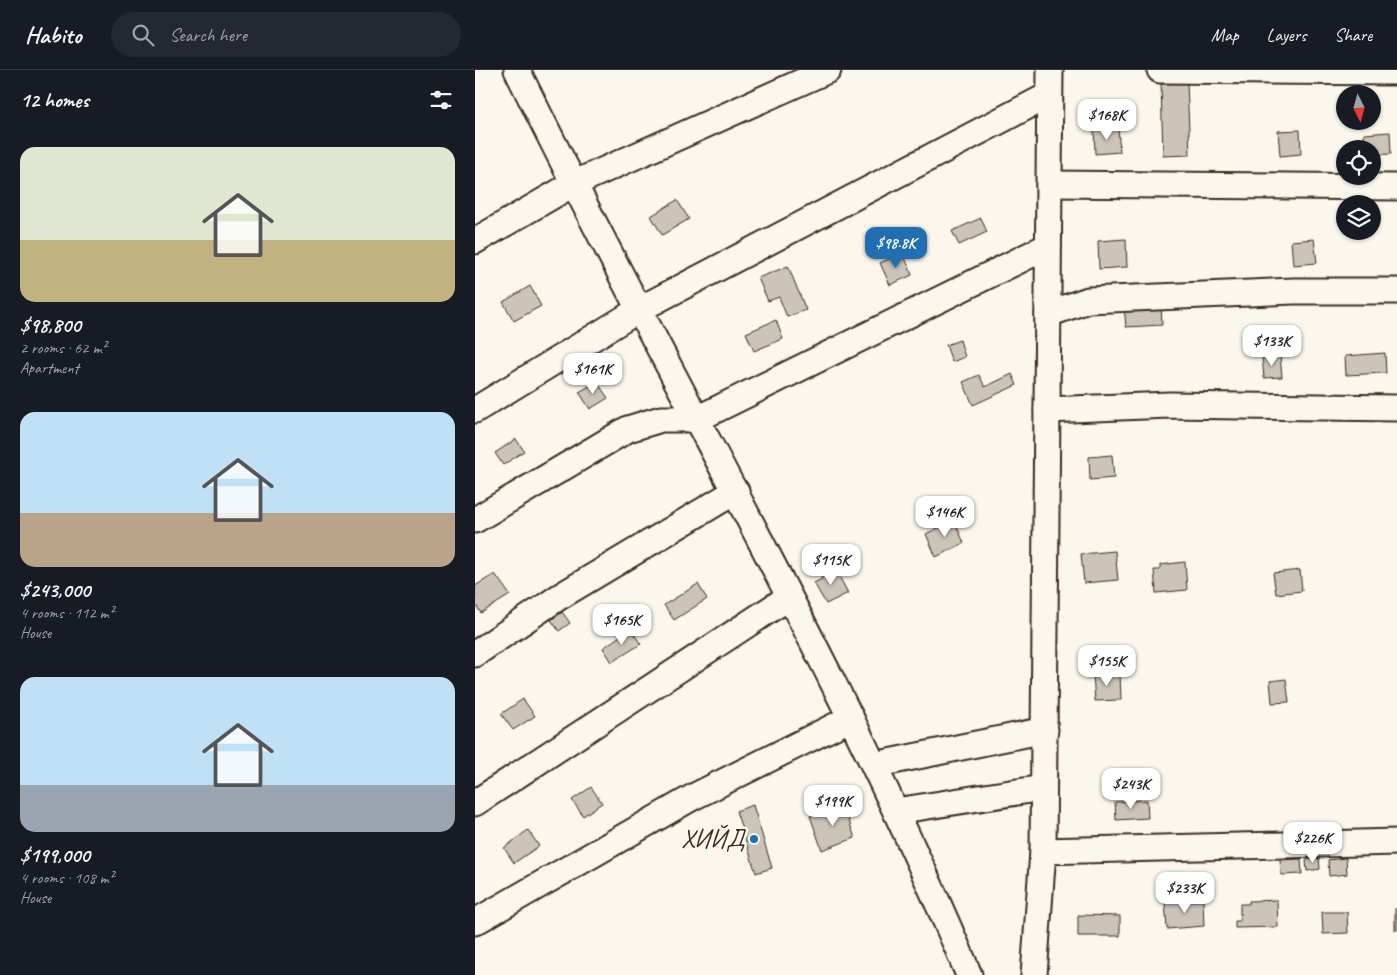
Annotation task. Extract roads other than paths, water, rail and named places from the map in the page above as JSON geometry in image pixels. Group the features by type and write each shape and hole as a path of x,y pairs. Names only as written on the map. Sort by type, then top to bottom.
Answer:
{"street":[{"path":"517,70 573,184 736,491 851,718 932,886 969,975"},
{"path":"475,241 573,184 828,70"},
{"path":"1034,975 1043,851 1050,70"},
{"path":"1160,70 1397,72"},
{"path":"475,410 640,309 1049,95"},
{"path":"1049,184 1397,188"},
{"path":"475,520 628,429 661,419 697,419 1048,246"},
{"path":"1048,314 1088,300 1294,290 1397,291"},
{"path":"1047,410 1169,405 1397,408"},
{"path":"475,654 559,597 736,491"},
{"path":"475,803 789,597"},
{"path":"475,922 693,797 851,718"},
{"path":"874,765 1045,730"},
{"path":"896,811 1043,788"},
{"path":"1043,851 1397,842"}],"place":[{"name":"ХИЙД","path":"754,839"}]}
